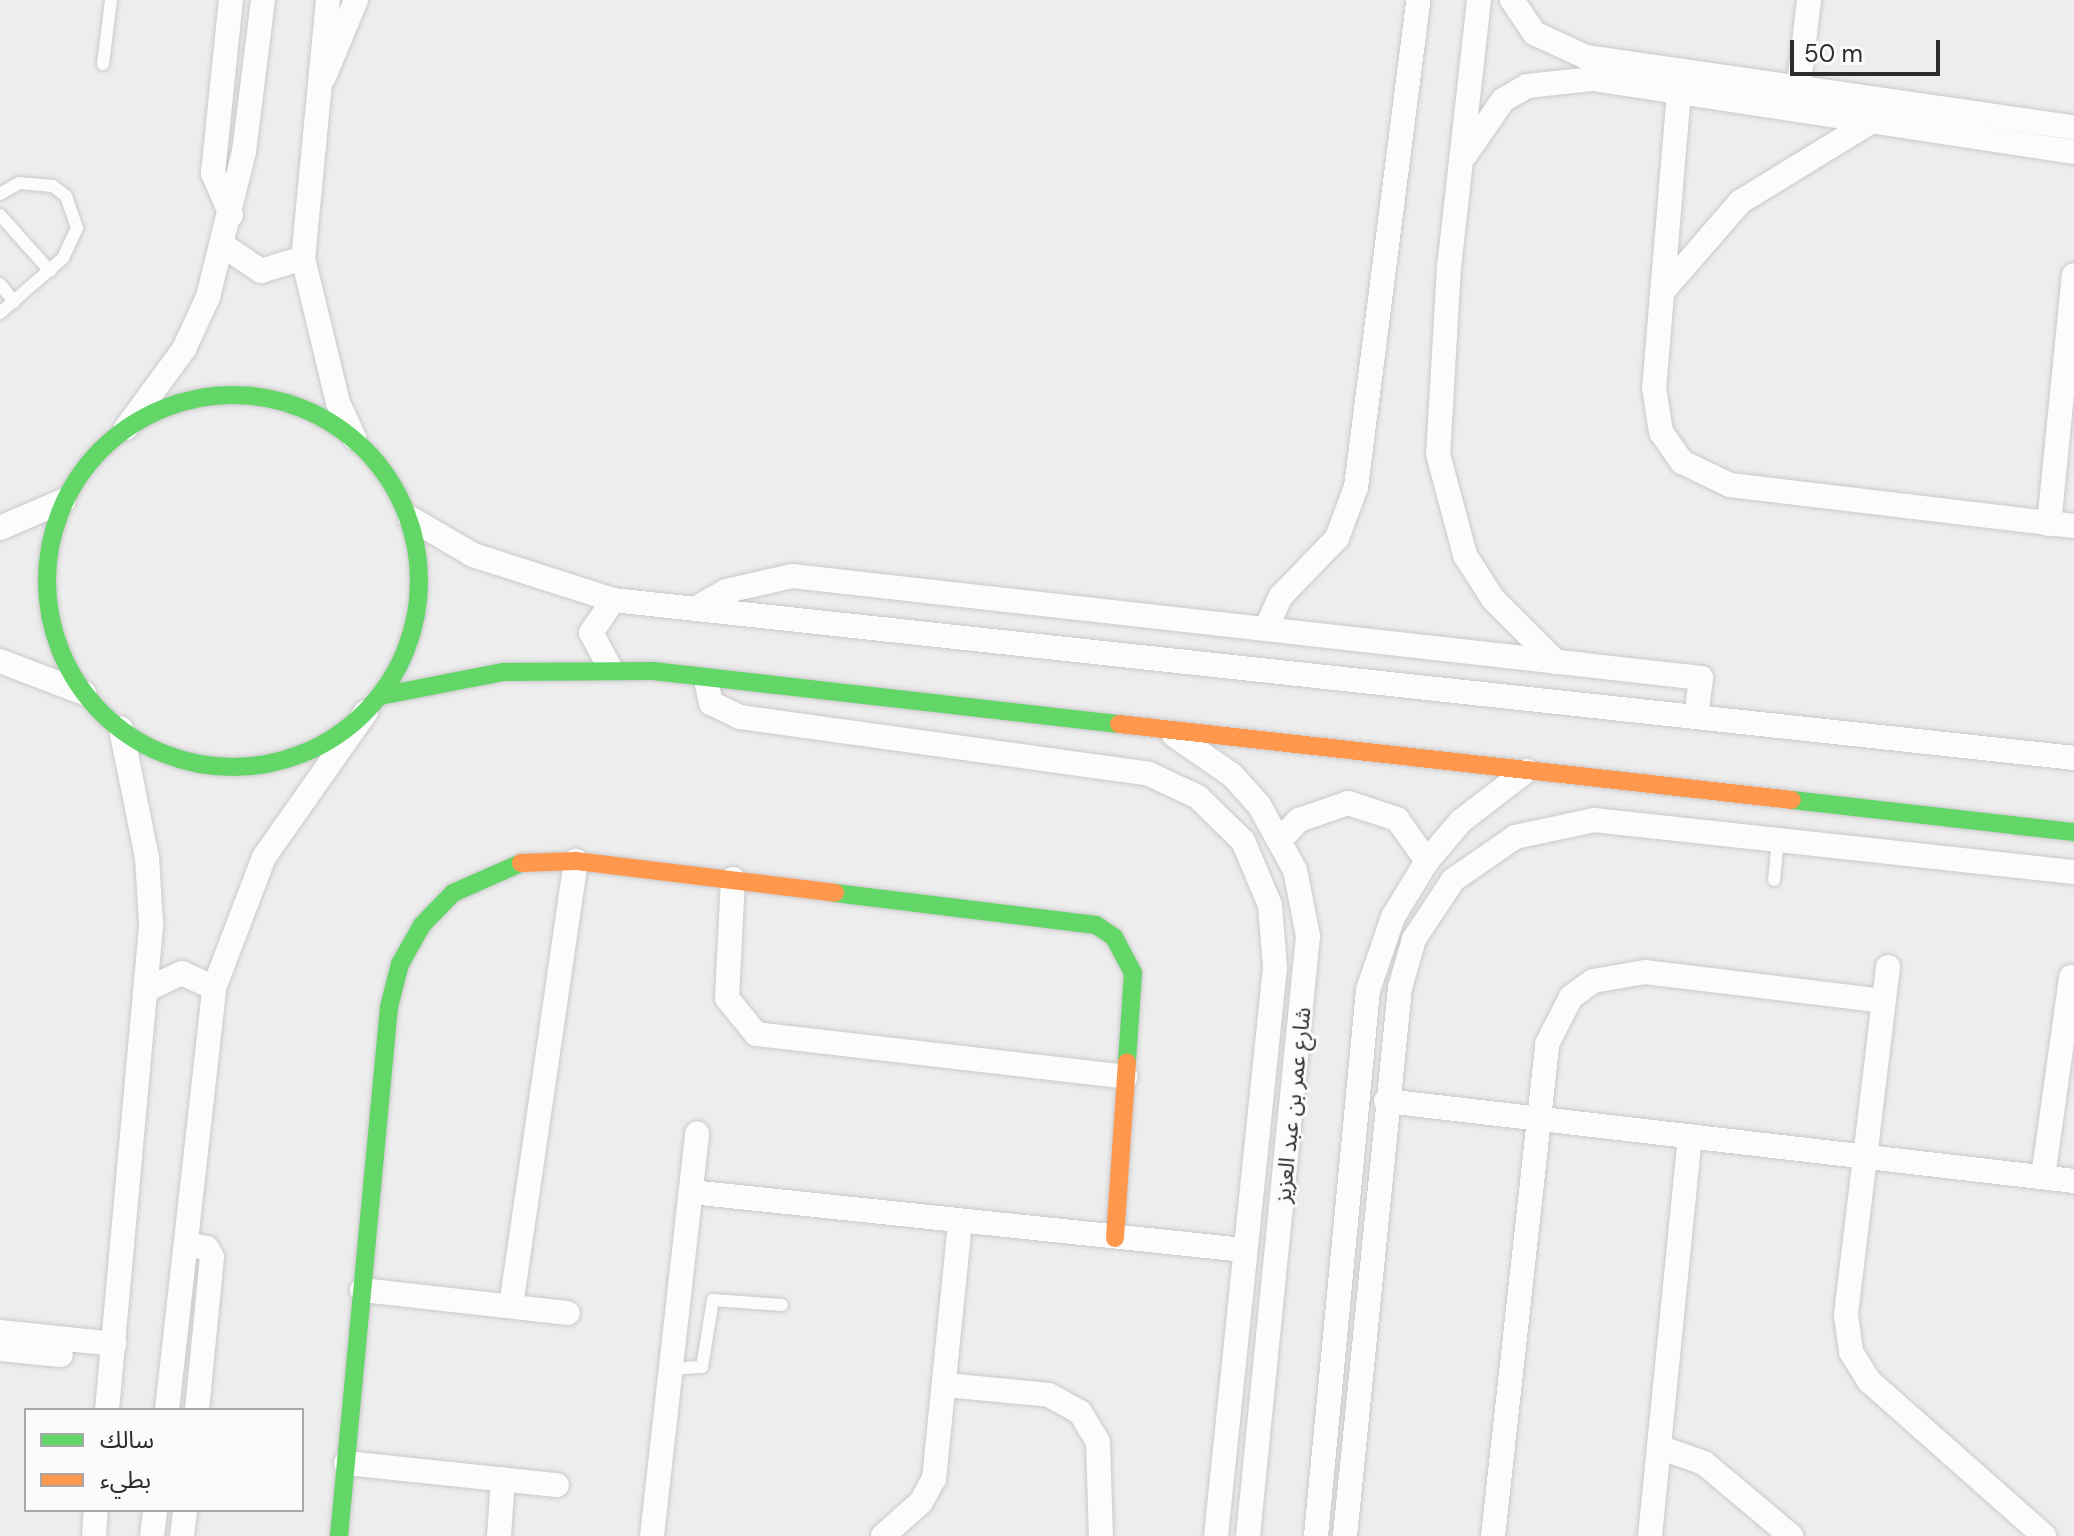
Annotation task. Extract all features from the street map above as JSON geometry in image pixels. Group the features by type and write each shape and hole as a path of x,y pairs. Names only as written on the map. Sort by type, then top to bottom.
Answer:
{"street":[{"path":"231,0 213,173 231,215"},
{"path":"263,0 224,246 184,349 126,428 90,461 63,501 49,550 47,600 59,649 84,693 121,729 159,752 247,767 291,758 373,704 504,672 610,668 2074,832"},
{"path":"167,1408 214,988 264,857 373,704 413,626 421,579 410,518 387,475 354,438 334,390 303,258 328,0"},
{"path":"318,85 347,35 356,0"},
{"path":"1266,629 1281,596 1337,538 1356,487 1418,0"},
{"path":"1479,0 1439,401 1446,506 1493,599 1556,662"},
{"path":"1512,0 1534,33 1586,57 1799,83 2074,127"},
{"path":"1799,83 1809,0"},
{"path":"1461,163 1503,100 1527,86 1592,79 2074,152"},
{"path":"1679,92 1655,413 1670,448 1704,477 2074,526"},
{"path":"1662,293 1740,202 1872,121"},
{"path":"224,246 261,271 303,258"},
{"path":"2049,524 2074,275"},
{"path":"126,428 170,405 218,395 278,401 354,438"},
{"path":"0,528 63,501"},
{"path":"410,518 541,583 613,600 2074,758"},
{"path":"695,609 726,591 792,576 1701,678 1696,716"},
{"path":"610,668 591,633 613,600"},
{"path":"0,661 84,693"},
{"path":"706,680 711,703 740,717 1130,771 1198,797 1243,841 1270,905 1275,967 1268,1054 1218,1481 1216,1536"},
{"path":"107,1408 150,988 147,858 121,729"},
{"name":"شارع عمر بن عبد العزيز","path":"1165,730 1232,775 1281,839 1308,936 1248,1536"},
{"path":"1316,1536 1368,990 1393,917 1427,861 1461,821 1526,771"},
{"path":"1281,839 1322,808 1361,805 1397,819 1427,861"},
{"path":"1849,847 1855,808"},
{"path":"1345,1536 1368,1279 1400,988 1414,939 1453,880 1479,858 1540,829 1594,820 2074,872"},
{"path":"339,1536 362,1290 400,964 422,925 453,893 492,871 535,859 576,861 1096,925 1114,937 1133,973 1115,1238"},
{"path":"511,1306 576,861"},
{"path":"733,879 727,998 756,1034 1126,1077"},
{"path":"1888,967 1846,1315 1851,1352 1869,1381 2044,1536"},
{"path":"1493,1536 1555,1019 1593,981 1645,972 1883,1001"},
{"path":"150,988 182,973 214,988"},
{"path":"2043,1177 2070,1014 2071,977"},
{"path":"1268,1054 1298,1057"},
{"path":"1386,1101 2074,1181"},
{"path":"652,1536 697,1134"},
{"path":"1650,1536 1690,1136"},
{"path":"691,1192 1244,1250"},
{"path":"883,1536 921,1502 934,1479 946,1385 960,1221"},
{"path":"186,1244 207,1248 212,1257 197,1408"},
{"path":"1340,1277 1368,1279"},
{"path":"362,1290 568,1313"},
{"path":"0,1332 113,1352"},
{"path":"0,1349 113,1352"},
{"path":"946,1385 1049,1395 1080,1412 1098,1442 1101,1536"},
{"path":"1659,1447 1704,1463 1791,1536"},
{"path":"346,1463 557,1485"},
{"path":"499,1536 503,1479"},
{"path":"1218,1481 1252,1483"},
{"path":"94,1536 96,1512"},
{"path":"152,1536 155,1512"},
{"path":"182,1536 185,1512"}],"lane":[{"path":"103,64 111,0"},
{"path":"0,194 36,181 66,196 77,228 50,271 0,313"},
{"path":"0,215 50,271"},
{"path":"0,284 14,302"},
{"path":"1774,880 1778,840"},
{"path":"671,1369 702,1367 713,1300 782,1305"}],"traffic: fast":[{"path":"233,395 287,403 321,417 351,437 377,463 405,510 415,545 419,581 411,635 397,669 377,699 351,725 304,753 269,763 233,767 179,759 145,745 115,725 89,699 61,652 51,617 47,581 55,527 69,493 89,463 115,437 162,409 197,399 233,395"},
{"path":"380,696 504,672 653,671 1119,724"},
{"path":"1792,800 2074,832"},
{"path":"339,1536 389,1007 400,964 422,925 453,893 521,863"},
{"path":"835,893 1096,925 1114,937 1133,973 1127,1062"}],"traffic: slow":[{"path":"1119,724 1792,800"},
{"path":"521,863 576,861 835,893"},
{"path":"1115,1238 1127,1062"}]}
